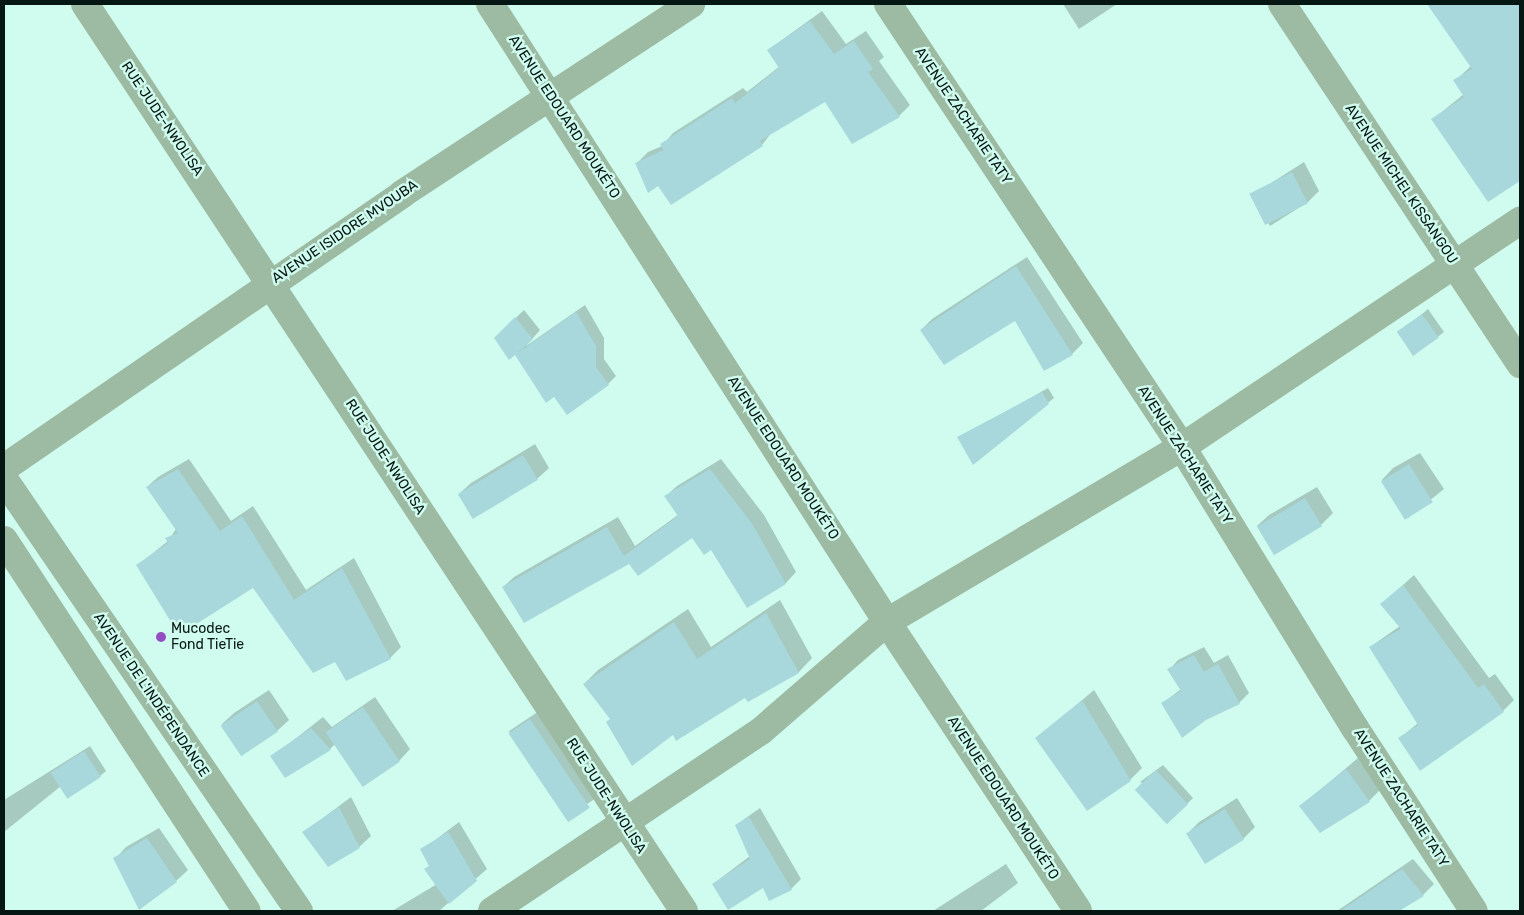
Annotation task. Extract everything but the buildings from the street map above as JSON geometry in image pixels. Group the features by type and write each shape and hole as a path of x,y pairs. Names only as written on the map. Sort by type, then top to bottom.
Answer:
{"street":[{"name":"RUE JUDE-NWOLISA","path":"85,4 271,282 624,825 684,911"},
{"name":"AVENUE EDOUARD MOUKÉTO","path":"490,4 550,94 887,622 1078,911"},
{"name":"AVENUE ISIDORE MVOUBA","path":"4,468 271,282 550,94 691,4"},
{"name":"AVENUE ZACHARIE TATY","path":"888,4 1182,447 1355,728 1474,911"},
{"name":"AVENUE MICHEL KISSANGOU","path":"1282,4 1520,364"},
{"path":"492,911 624,825 761,731 887,622 1182,447 1520,220"},
{"name":"AVENUE DE L'INDÉPENDANCE","path":"4,479 299,911"},
{"path":"4,540 247,911"}],"place":[{"name":"Mucodec Fond TieTie","path":"161,637"}]}
